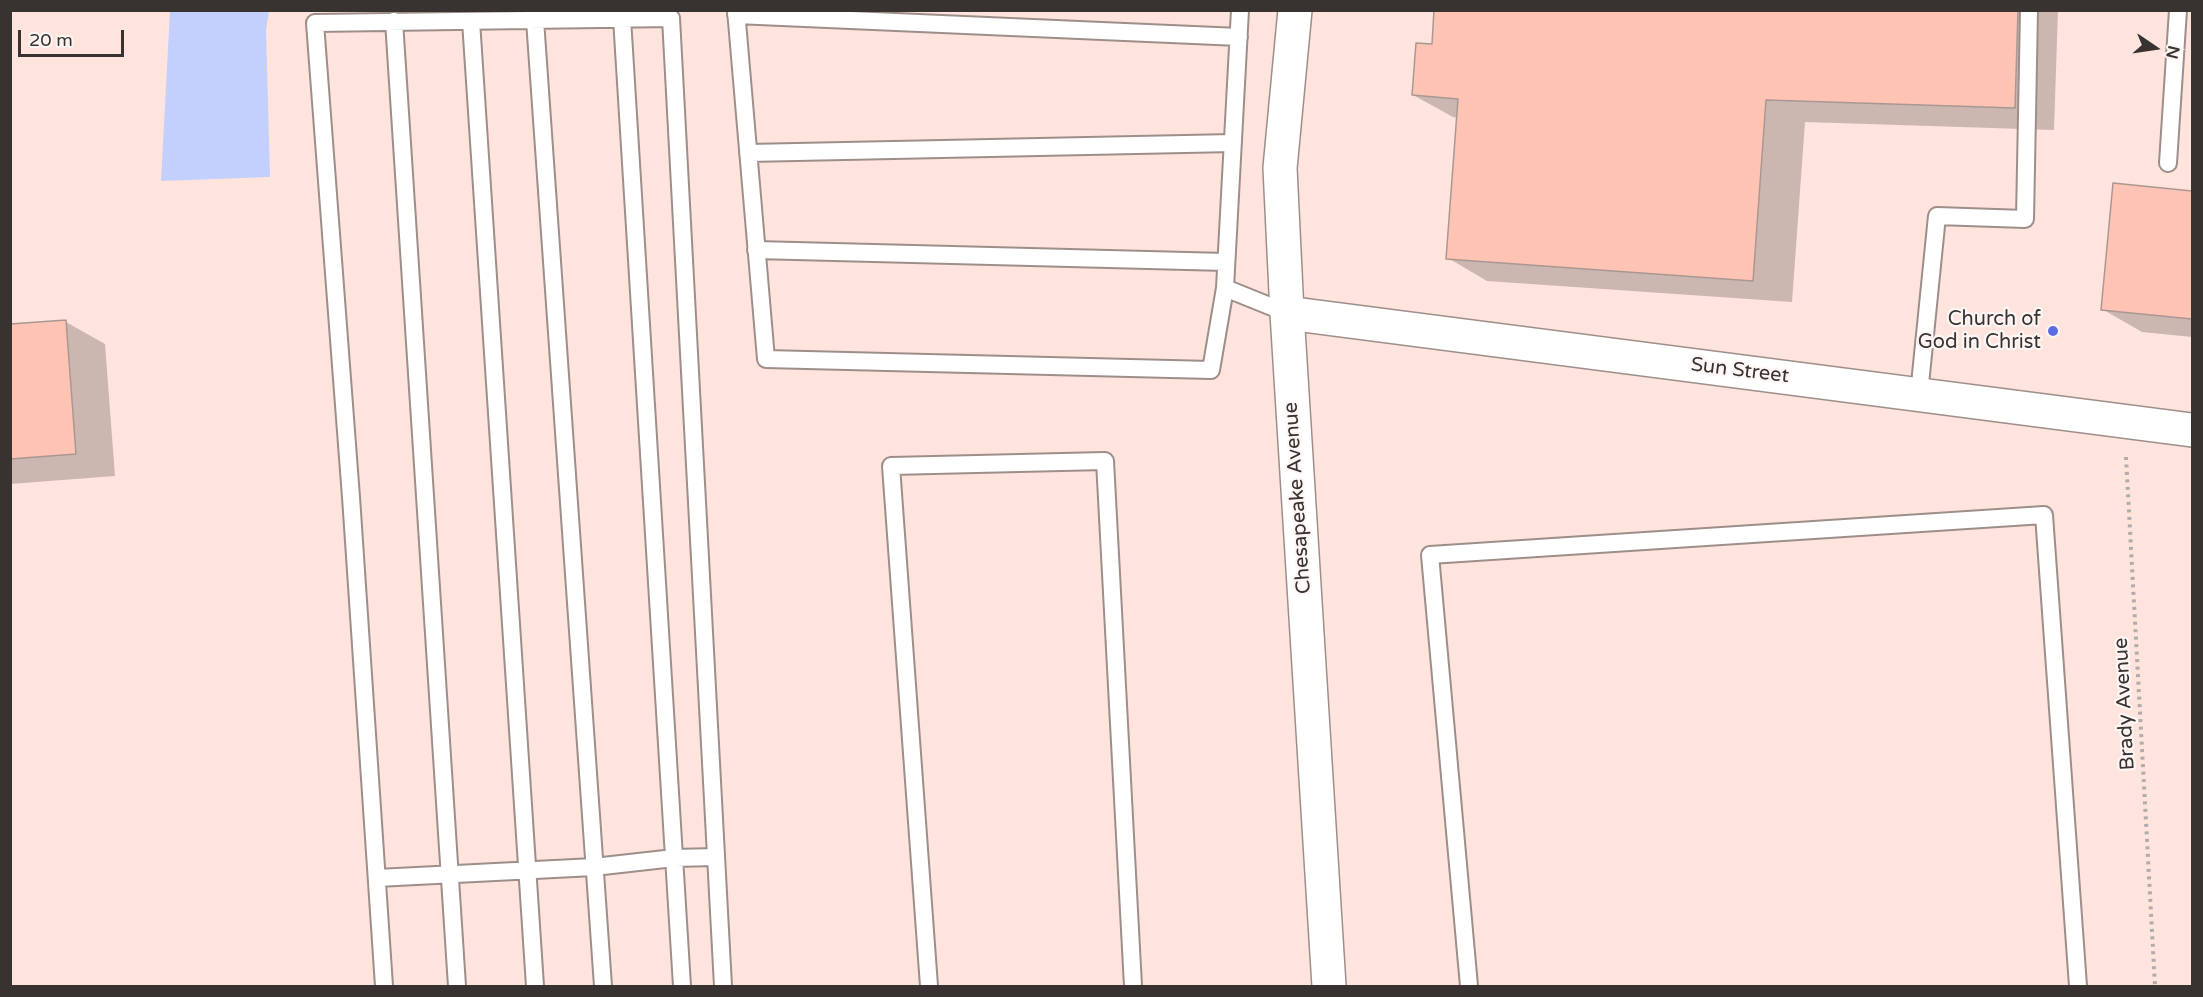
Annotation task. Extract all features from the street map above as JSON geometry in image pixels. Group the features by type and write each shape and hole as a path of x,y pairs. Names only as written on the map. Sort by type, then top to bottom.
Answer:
{"street":[{"name":"Chesapeake Avenue","path":"1295,10 1281,168 1287,313 1329,987"},
{"name":"Sun Street","path":"1287,313 2193,430"}],"lane":[{"path":"1239,37 736,13 766,359 1211,370 1225,288 1239,37 1240,10"},
{"path":"1919,394 1937,216 2025,219 2028,10"},
{"path":"2168,163 2178,10"},
{"path":"622,18 682,987"},
{"path":"384,987 352,509 315,22 671,18 723,987"},
{"path":"535,20 603,987"},
{"path":"393,21 457,987"},
{"path":"471,21 535,987"},
{"path":"748,153 1233,143"},
{"path":"756,250 1226,262"},
{"path":"1225,288 1287,313"},
{"path":"929,987 891,466 1105,461 1133,987"},
{"path":"1469,987 1430,555 2044,515 2078,987"},
{"path":"377,878 594,867 674,858 716,857"}],"path":[{"name":"Brady Avenue","path":"2124,421 2155,987"}],"shaded area":[{"path":"10,11 2192,11 2192,986 11,986"},
{"path":"170,11 269,11 266,30 270,177 161,181"}],"building":[{"path":"1434,10 2018,10 2015,108 1766,100 1753,281 1446,259 1458,99 1412,95 1416,43 1432,44"},
{"path":"2113,183 2192,191 2192,319 2101,310"},
{"path":"66,320 76,454 10,459 10,324"}],"place":[{"name":"Church of God in Christ","path":"2053,331"}]}
